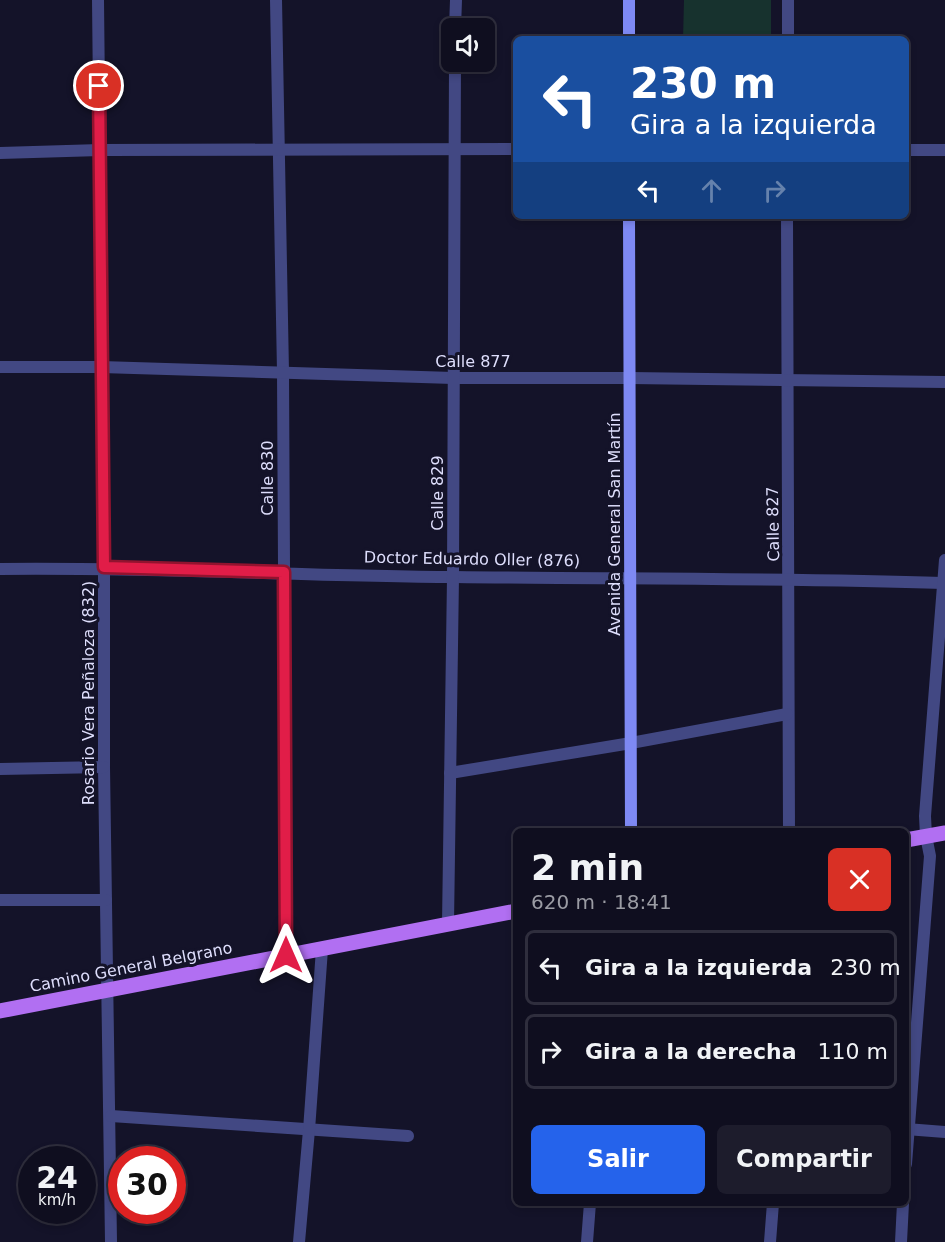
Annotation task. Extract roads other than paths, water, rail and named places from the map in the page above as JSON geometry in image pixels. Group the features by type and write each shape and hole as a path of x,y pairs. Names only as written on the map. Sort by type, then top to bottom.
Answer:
{"main road":[{"path":"629,36 630,0"},
{"name":"Avenida General San Martín","path":"629,219 631,828"},
{"path":"909,839 945,833"},
{"name":"Camino General Belgrano","path":"0,1011 513,912"}],"street":[{"name":"Rosario Vera Peñaloza (832)","path":"98,0 104,767 111,1116 111,1242"},
{"name":"Calle 830","path":"276,0 283,372 286,955"},
{"path":"455,18 456,0"},
{"path":"788,0 788,36"},
{"name":"Calle 829","path":"448,924 453,577 455,72"},
{"path":"0,153 100,150 513,149"},
{"path":"909,150 945,150"},
{"name":"Calle 827","path":"787,219 790,578 789,828"},
{"name":"Calle 877","path":"0,367 101,367 453,378 945,382"},
{"path":"909,1105 930,856 925,816 945,560"},
{"name":"Doctor Eduardo Oller (876)","path":"0,569 104,567 453,577 790,578 943,583"},
{"path":"450,773 788,714"},
{"path":"0,769 104,767"},
{"path":"0,900 106,900"},
{"path":"299,1242 322,949"},
{"path":"111,1116 408,1136"},
{"path":"909,1129 945,1132"},
{"path":"587,1242 590,1206"},
{"path":"770,1242 773,1206"},
{"path":"901,1242 903,1206"}]}
